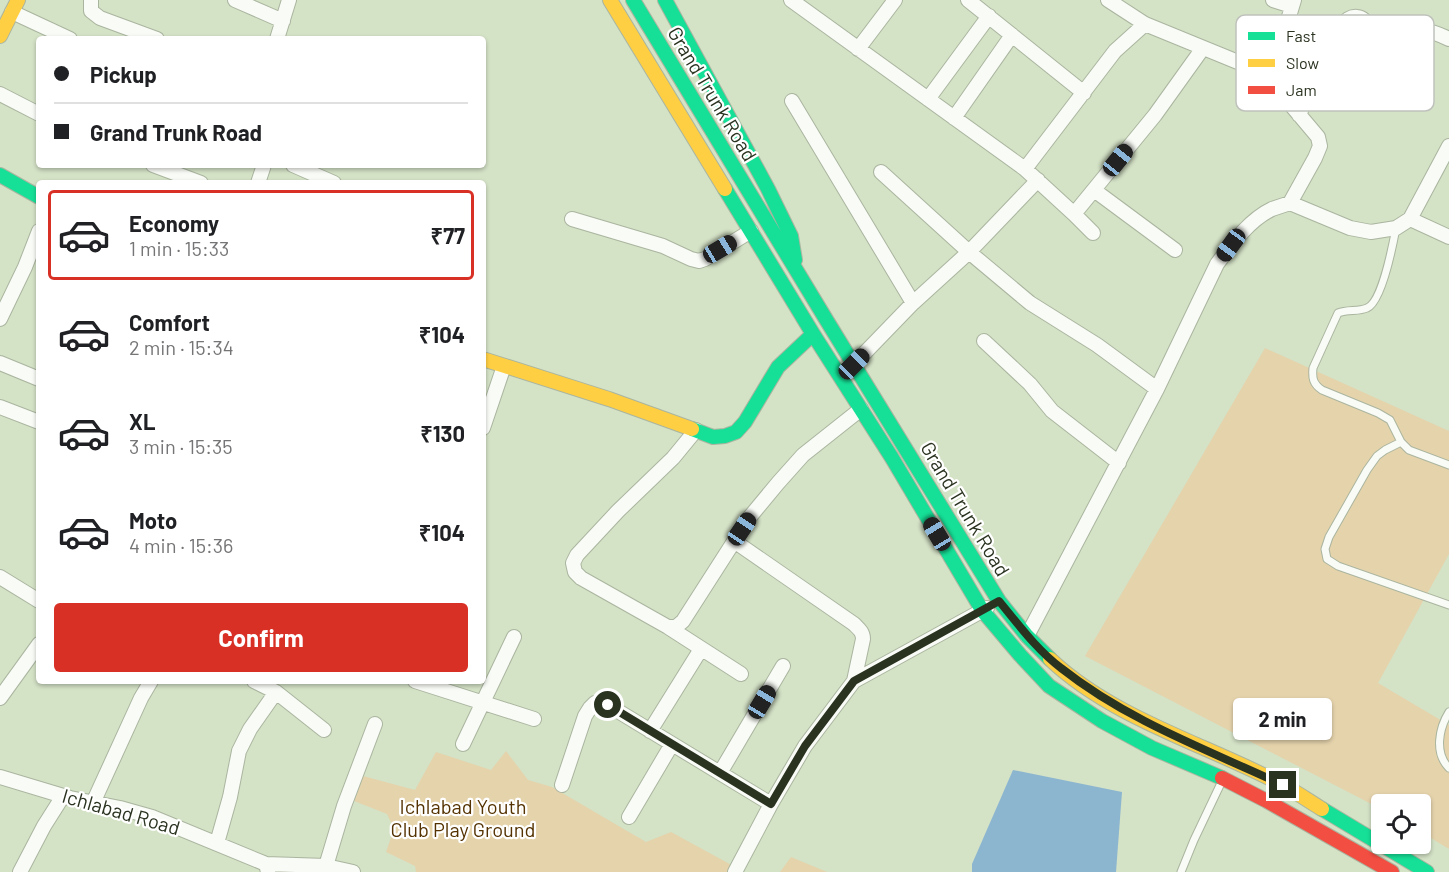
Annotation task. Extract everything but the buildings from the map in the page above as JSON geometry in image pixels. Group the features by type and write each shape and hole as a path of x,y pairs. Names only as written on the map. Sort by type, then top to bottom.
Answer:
{"main road":[{"name":"Grand Trunk Road","path":"610,0 813,334 892,458 982,610 1020,655 1049,686 1101,722 1267,801 1392,872"},
{"name":"Grand Trunk Road","path":"633,0 999,601 1027,636 1059,667 1092,691 1136,717 1283,785 1427,872"},
{"path":"665,0 768,189 790,237 798,273"},
{"path":"0,36 15,6"},
{"path":"0,175 36,195"},
{"path":"486,360 609,399 713,436 725,436 736,432 745,422 778,367 813,334"}],"street":[{"path":"91,0 91,11 100,18 149,36"},
{"path":"235,0 283,21"},
{"path":"278,36 290,0"},
{"path":"791,0 1025,169 1094,233"},
{"path":"858,49 895,0"},
{"path":"968,0 1084,93"},
{"path":"1108,0 1145,24 1236,61"},
{"path":"1273,0 1293,3"},
{"path":"15,6 65,36"},
{"path":"928,99 989,16"},
{"path":"1025,169 1115,51 1145,24"},
{"path":"1434,32 1449,39"},
{"path":"954,118 1012,35"},
{"path":"1074,214 1155,115 1203,48"},
{"path":"0,94 36,112"},
{"path":"792,101 913,303"},
{"path":"1027,636 1119,463 1218,264 1231,245 1250,225 1270,210 1290,203 1315,158 1320,146 1318,137 1296,111"},
{"path":"1299,115 1301,111"},
{"path":"1290,203 1350,228 1371,232 1396,228 1410,219 1445,164 1449,146"},
{"path":"161,168 193,180"},
{"path":"299,168 327,180"},
{"path":"880,172 1030,303 1097,345 1156,389"},
{"path":"854,364 913,303 969,252 1038,180"},
{"path":"1094,190 1175,250"},
{"path":"572,219 663,246 699,261 751,231"},
{"path":"1410,219 1449,237"},
{"path":"0,319 36,239"},
{"path":"984,341 1030,384 1052,411 1119,463"},
{"path":"0,363 36,378"},
{"path":"486,419 504,366"},
{"path":"0,407 36,421"},
{"path":"668,627 676,627 683,621 756,509 803,455 861,409"},
{"path":"696,430 673,458 618,511 577,555 573,563 575,572 581,578 668,627 741,674"},
{"path":"734,541 861,631 863,639 854,681"},
{"path":"0,577 36,599"},
{"path":"735,872 805,746 854,681 999,601"},
{"path":"463,744 514,637"},
{"path":"2,690 36,648"},
{"path":"650,731 701,649"},
{"path":"720,773 783,666"},
{"path":"93,803 149,684"},
{"path":"261,684 276,692 324,730"},
{"path":"425,684 534,719"},
{"path":"217,843 230,797 239,751 250,729 276,692"},
{"path":"562,785 585,716 595,704 608,705 771,804"},
{"path":"326,866 344,806 375,724"},
{"path":"629,817 672,744"},
{"name":"Ichlabad Road","path":"0,777 63,796 152,817 217,843 267,868"},
{"path":"20,872 63,796"},
{"path":"267,868 326,866 353,872"}],"lane":[{"path":"1396,228 1392,250 1373,304 1365,309 1338,313 1313,368 1312,377 1322,390 1390,420 1401,442 1409,450 1449,465"},
{"path":"1401,442 1377,456 1367,470 1329,537 1325,549 1327,560 1338,566 1449,605"},
{"path":"1449,705 1440,733 1439,750 1449,768"},
{"path":"1181,872 1223,779"}],"green space":[{"path":"1265,348 1449,431 1449,554 1378,683 1449,725 1449,849 1431,838 1431,794 1371,794 1371,804 1085,656"},
{"name":"Ichlabad Youth Club Play Ground","path":"506,751 528,780 552,787 646,842 671,832 737,868 735,872 416,872 415,866 386,852 394,829 387,814 354,801 363,776 415,790 436,752 491,770"},
{"path":"791,857 827,872 780,872"}],"water":[{"path":"1013,770 1122,792 1116,872 972,872 972,864"}],"traffic: fast":[{"path":"633,0 999,601 1027,636 1050,659"},
{"path":"665,0 768,189 791,236 795,260"},
{"path":"0,175 36,195"},
{"path":"725,189 892,458 982,610 1049,686 1102,721 1152,748 1222,778"},
{"path":"692,429 713,437 736,432 745,422 778,367 813,334"},
{"path":"1322,809 1427,872"}],"traffic: slow":[{"path":"0,36 18,0"},
{"path":"610,0 725,189"},
{"path":"486,360 609,399 692,429"},
{"path":"1050,659 1075,680 1132,715 1254,771 1322,809"}],"traffic: jam":[{"path":"1222,778 1392,872"}],"route":[{"path":"608,705 771,804 805,746 854,681 999,601 1027,636 1059,667 1092,691 1136,717 1283,785"}]}
